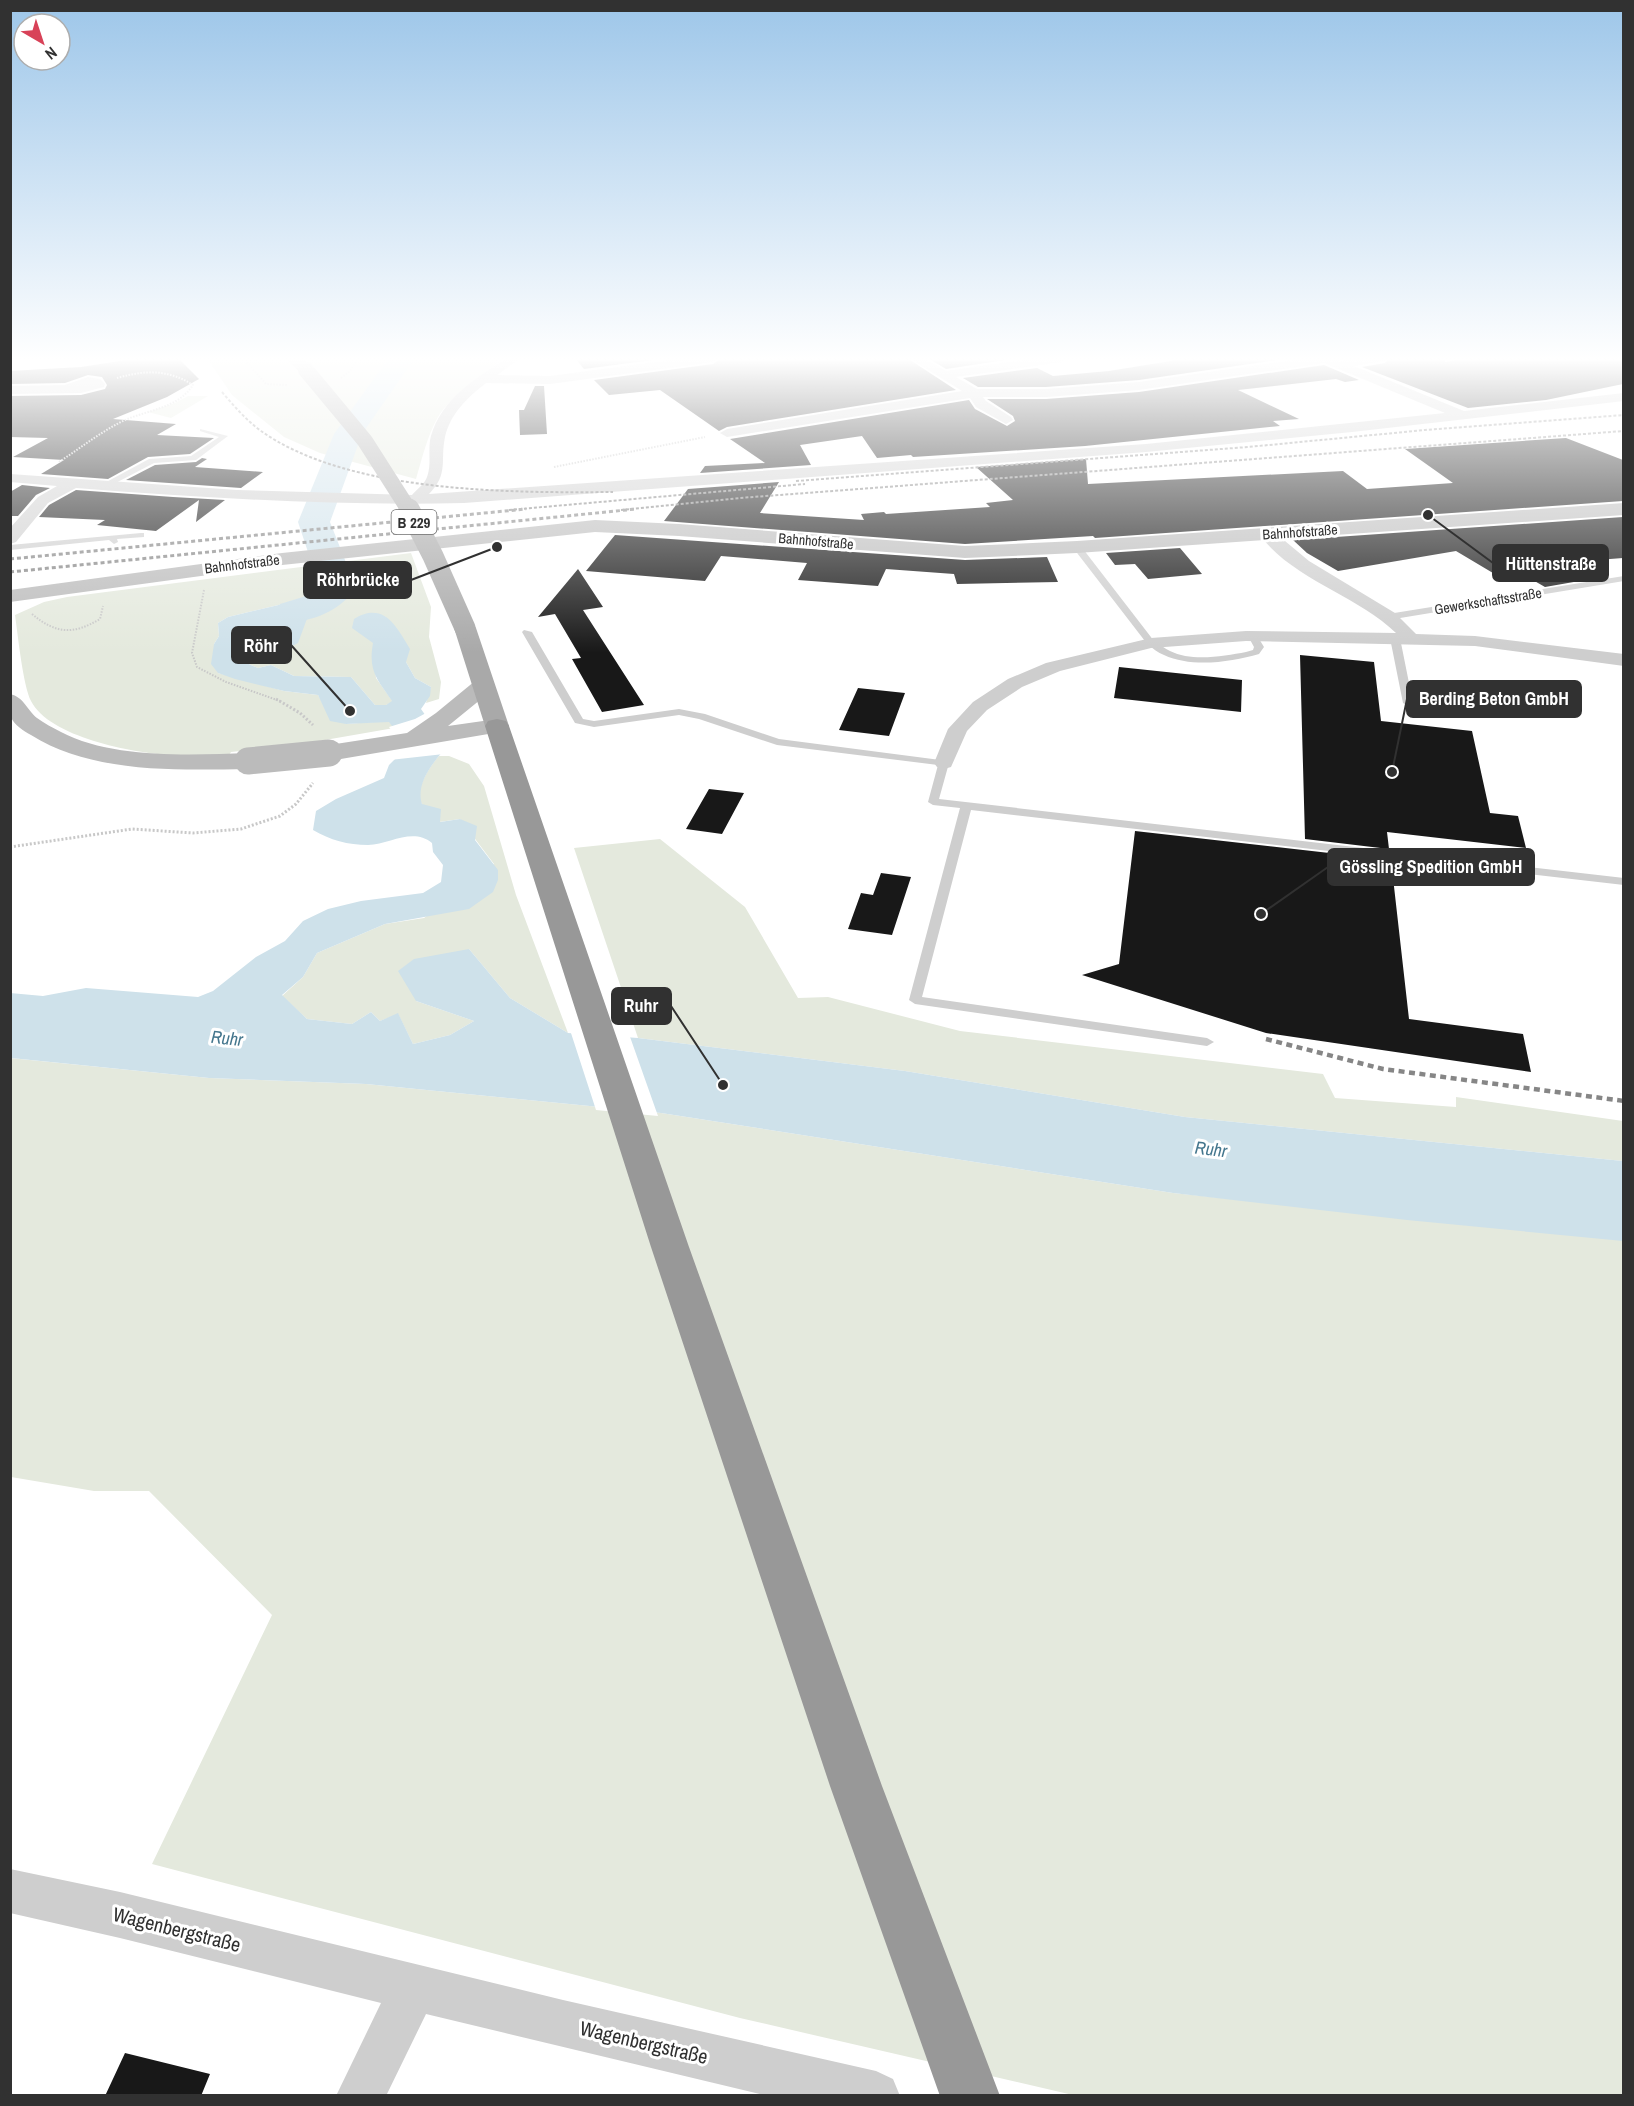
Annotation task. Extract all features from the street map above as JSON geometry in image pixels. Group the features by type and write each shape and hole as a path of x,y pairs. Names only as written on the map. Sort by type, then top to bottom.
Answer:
{"highway":[{"path":"497,726 670,1247 841,1741 970,2096"}],"main road":[{"name":"B 229","path":"374,456 396,487 452,597 465,628 497,726"}],"street":[{"path":"416,500 434,478 436,456"},
{"path":"10,478 285,497 416,500 515,495 1035,456"},
{"path":"10,539 43,500 74,483"},
{"name":"Bahnhofstraße","path":"18,602 164,574 282,559 616,526 976,552 1623,509"},
{"path":"1267,534 1300,563 1403,628 1403,638"},
{"path":"944,763 958,729 980,706 1015,683 1053,667 1151,643 1253,636 1403,638 1474,641 1623,660"},
{"path":"407,741 445,718 483,687"},
{"path":"10,700 14,707 37,728 85,749 133,759 183,763 248,761 329,753 497,726"},
{"name":"Wagenbergstraße","path":"10,1892 120,1915 876,2096"},
{"path":"360,2096 414,1987"}],"lane":[{"path":"103,486 152,461 195,456"},
{"path":"10,548 113,540 141,535"},
{"path":"1077,547 1151,643"},
{"name":"Gewerkschaftsstraße","path":"1388,617 1623,578"},
{"path":"527,632 579,721 594,724 679,711 701,716 777,742 944,763 933,802 1623,882"},
{"path":"1403,638 1408,703"},
{"path":"966,806 915,1000 1207,1042"}],"path":[{"path":"30,480 68,456"},
{"path":"545,469 609,456"},
{"path":"18,602 52,629 66,630 86,626 100,619 103,602"}],"shaded area":[{"path":"332,456 423,456 416,479"},
{"path":"411,553 431,607 429,637 441,682 439,699 426,703 431,687 415,678 406,662 373,642 376,678 393,702 386,705 375,705 351,677 294,676 271,665 258,668 242,661 242,649 252,641 318,613 361,585 314,566 316,594 304,599 228,617 218,623 219,636 214,644 218,673 284,691 318,695 323,704 346,724 389,721 394,728 302,744 231,752 229,755 153,754 114,747 73,733 41,714 28,694 15,615 44,602 67,597"},
{"path":"439,756 449,756 469,764 484,786 516,895 568,1033 510,998 469,949 416,1001 474,1021 450,1035 413,1044 398,1014 380,1021 371,1012 352,1024 307,1019 282,996 303,977 317,953 385,924 424,918 494,864 460,819 439,822 422,804 421,786 427,772"},
{"path":"660,839 745,907 798,998 828,997 960,1031 1323,1074 1335,1098 1456,1107 1456,1097 1623,1121 1623,1161 1185,1117 905,1071 638,1038 574,848"},
{"path":"10,1058 209,1078 366,1084 661,1113 1173,1193 1623,1240 1623,2095 1073,2095 740,2018 152,1864 272,1615 149,1491 94,1491 11,1477"}],"water":[{"path":"345,564 362,585 349,597 308,616 298,643 285,650 270,635 253,639 242,649 242,661 258,668 271,665 294,676 351,677 375,705 386,705 392,701 373,668 373,643 352,628 354,619 364,614 373,613 388,619 400,632 410,649 406,662 415,678 431,687 430,696 421,709 447,746 423,781 422,804 441,809 440,822 460,819 477,826 475,840 498,870 498,880 493,892 469,909 385,924 317,953 303,977 282,995 307,1019 352,1024 371,1012 380,1021 398,1013 413,1044 450,1035 474,1021 416,1001 398,971 414,959 469,949 510,998 568,1033 638,1038 905,1071 1185,1117 1623,1161 1623,1241 1407,1220 1173,1193 661,1113 366,1084 209,1078 11,1058 10,993 43,996 86,988 198,997 213,991 256,957 285,941 303,921 328,909 361,901 423,893 441,882 443,865 433,852 432,843 425,838 409,836 361,845 326,837 313,830 316,811 336,799 384,778 389,765 401,753 398,734 389,722 346,724 330,721 318,695 284,691 235,679 218,673 211,664 214,644 219,636 218,623 228,617 304,599 315,594 314,566"}],"pier":[{"path":"426,713 445,725 449,748 444,754 390,760 397,752 395,735 389,727"},
{"path":"570,1030 629,1034 658,1116 596,1110"}],"building":[{"path":"158,456 148,457 108,479 41,474 64,460 13,457"},
{"path":"755,456 806,456 811,465 700,473 705,466 765,463"},
{"path":"1415,456 1613,456 1623,460 1623,501 1095,538 1093,536 965,544 664,521 688,489 779,482 760,513 864,520 861,514 990,507 986,503 1013,500 976,467 1086,459 1088,484 1343,471 1367,489 1453,483"},
{"path":"202,458 207,459 195,467 263,472 241,488 126,480 155,465 196,462"},
{"path":"22,485 50,488 36,495 18,516 10,516 10,492"},
{"path":"76,490 225,500 196,522 199,500 156,531 97,525 105,520 39,517 49,505"},
{"path":"1623,517 1623,558 1571,562 1594,574 1586,576 1591,579 1545,587 1519,572 1498,576 1456,551 1338,571 1307,553 1293,540"},
{"path":"615,535 965,560 1047,557 1058,582 957,584 954,574 886,569 878,586 798,580 807,563 721,556 705,581 586,571"},
{"path":"1180,548 1202,574 1148,579 1135,564 1115,565 1106,553"},
{"path":"578,569 603,607 583,610 644,705 602,712 572,659 581,658 555,614 538,617"},
{"path":"1300,655 1374,662 1381,721 1472,731 1490,813 1518,816 1526,848 1387,832 1389,849 1305,839"},
{"path":"1119,667 1242,680 1241,712 1114,698"},
{"path":"858,688 905,693 889,736 839,730"},
{"path":"709,789 744,793 722,834 686,829"},
{"path":"1135,831 1391,860 1409,1019 1523,1034 1531,1072 1266,1033 1082,975 1119,964"},
{"path":"881,873 911,877 892,935 848,929 861,893 873,895"},
{"path":"125,2053 210,2074 201,2096 105,2096"}],"waterway":[{"path":"293,612 316,605 338,588 314,522 339,456"}],"railway":[{"path":"311,456 338,467 384,478 431,485 526,492 613,492"},
{"path":"796,481 1125,456"},
{"path":"621,510 740,498 1290,456"},
{"path":"509,510 805,484"},
{"path":"10,559 526,509"},
{"path":"10,572 636,509"},
{"path":"1266,1039 1383,1069 1624,1101"}],"place":[{"name":"Hüttenstraße","path":"1428,515"},
{"name":"Röhrbrücke","path":"497,547"},
{"name":"Röhr","path":"350,711"},
{"name":"Berding Beton GmbH","path":"1392,772"},
{"name":"Gössling Spedition GmbH","path":"1261,914"},
{"name":"Ruhr","path":"723,1085"}]}
